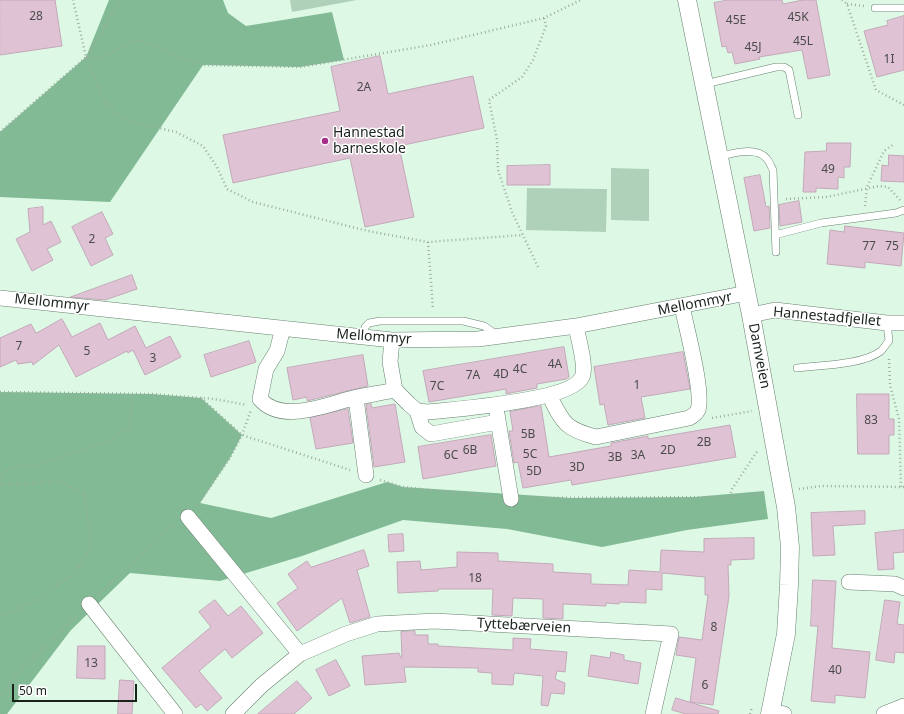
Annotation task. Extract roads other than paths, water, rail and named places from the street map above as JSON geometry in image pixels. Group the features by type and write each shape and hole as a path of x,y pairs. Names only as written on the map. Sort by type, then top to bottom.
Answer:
{"street":[{"name":"Damveien","path":"687,0 747,294 786,507 790,547 789,585 786,634 775,713"},
{"name":"Mellommyr","path":"0,298 392,340 478,339 576,326 747,294"},
{"path":"549,395 560,416 569,427 596,437 689,418 695,414 698,409 699,388 682,306"},
{"name":"Hannestadfjellet","path":"751,315 775,310 887,323 904,322"},
{"path":"417,411 428,412 495,405 549,395 566,390 577,384 583,377 584,367 576,326"},
{"path":"283,328 277,351 266,369 260,399 264,404 287,412 301,412 356,398 396,390"},
{"path":"392,340 390,362 396,390 417,411 422,427 431,434 498,422"},
{"path":"356,398 366,475"},
{"path":"495,405 511,499"},
{"path":"188,517 300,654"},
{"path":"849,582 895,584 904,588"},
{"path":"89,604 175,714"},
{"name":"Tyttebærveien","path":"233,714 262,685 300,654 346,634 377,624 435,621 671,634 653,714"},
{"path":"884,714 904,706"}],"lane":[{"path":"875,8 904,8"},
{"path":"705,84 776,67 784,67 789,70 798,115"},
{"path":"719,157 740,151 753,152 763,155 768,159 773,170 776,252"},
{"path":"775,235 821,223 896,213 904,210"},
{"path":"364,337 365,327 369,323 380,321 463,321 484,326 499,336"},
{"path":"797,368 854,361 872,356 882,350 888,341 887,323"}],"place":[{"name":"Hannestad barneskole","path":"325,141"}]}
